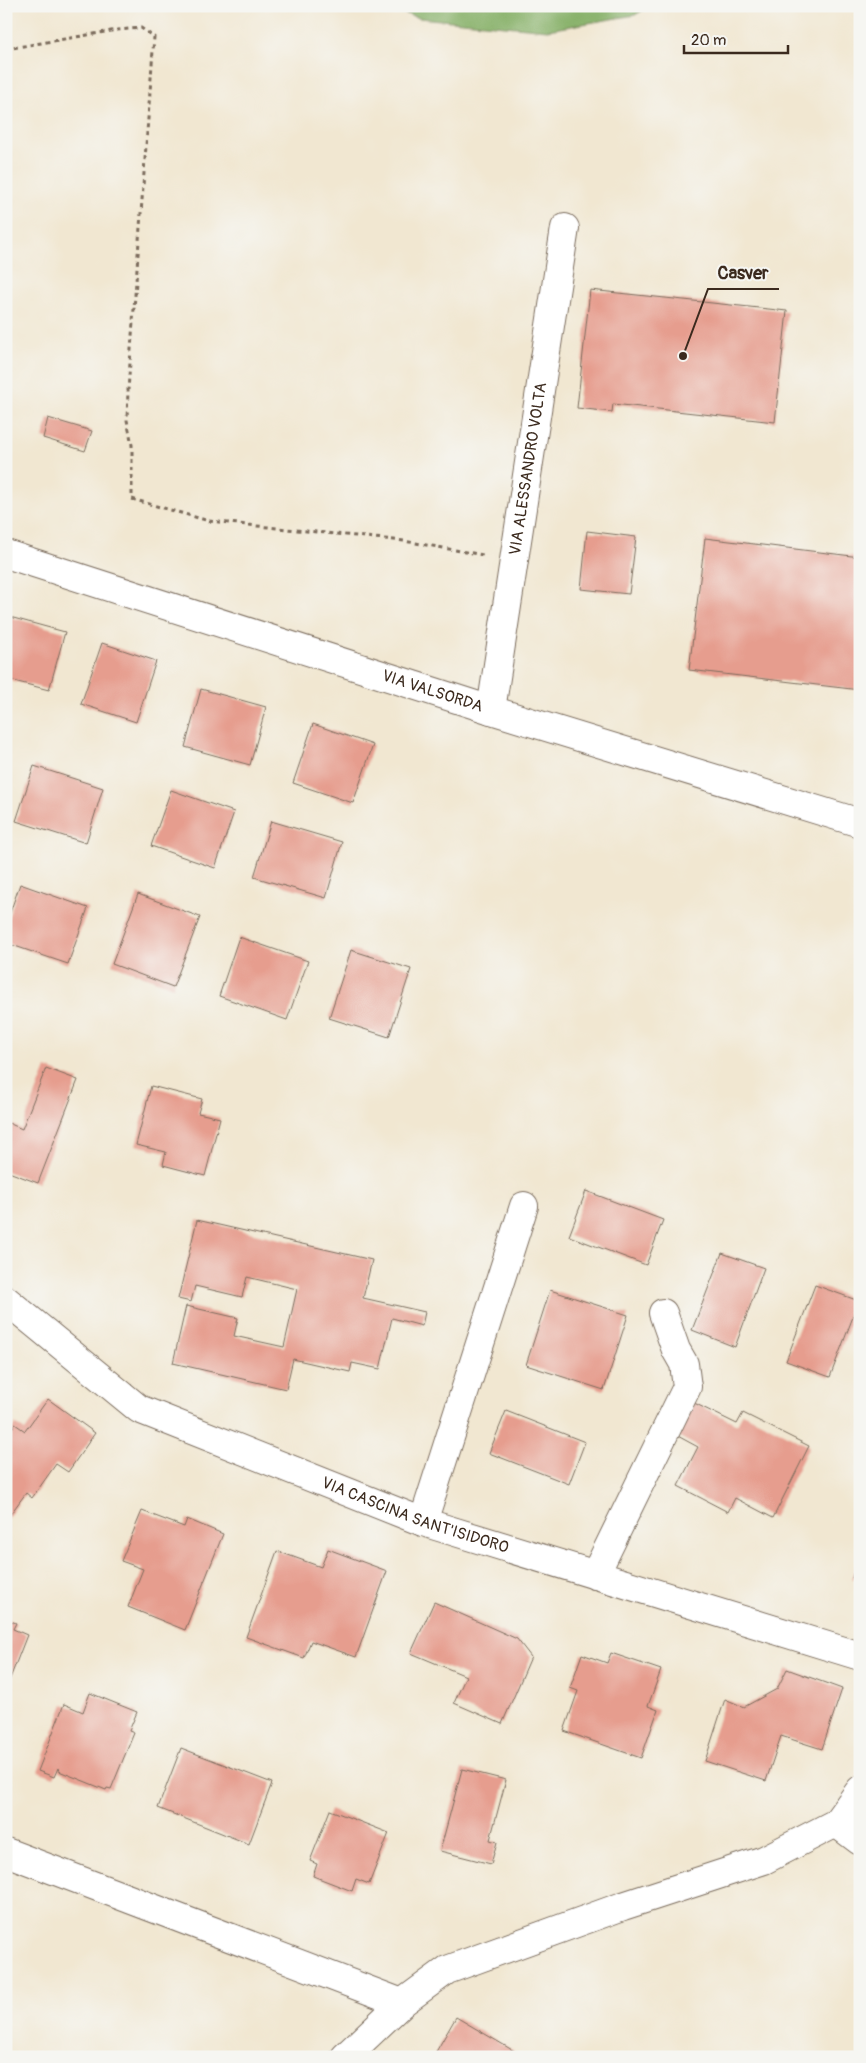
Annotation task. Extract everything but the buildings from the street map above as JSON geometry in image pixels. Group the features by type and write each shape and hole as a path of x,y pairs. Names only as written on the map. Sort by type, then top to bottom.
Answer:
{"street":[{"name":"VIA ALESSANDRO VOLTA","path":"491,710 564,228"},
{"name":"VIA VALSORDA","path":"6,554 491,710 860,823"},
{"path":"423,1522 524,1206"},
{"name":"VIA CASCINA SANT'ISIDORO","path":"6,1300 139,1409 423,1522 860,1656"},
{"path":"595,1575 687,1387 684,1364 676,1350 663,1313"},
{"path":"345,2057 402,2003 447,1970 623,1906 764,1860 836,1823 860,1790"},
{"path":"836,1823 860,1841"},
{"path":"6,1852 402,2003"}],"path":[{"path":"6,49 116,30 141,28 154,37 127,420 132,445 132,498 210,521 404,541 468,553 515,559"}],"green space":[{"path":"382,6 650,6 635,15 548,30 419,18"}],"place":[{"name":"Casver","path":"683,356"}]}
